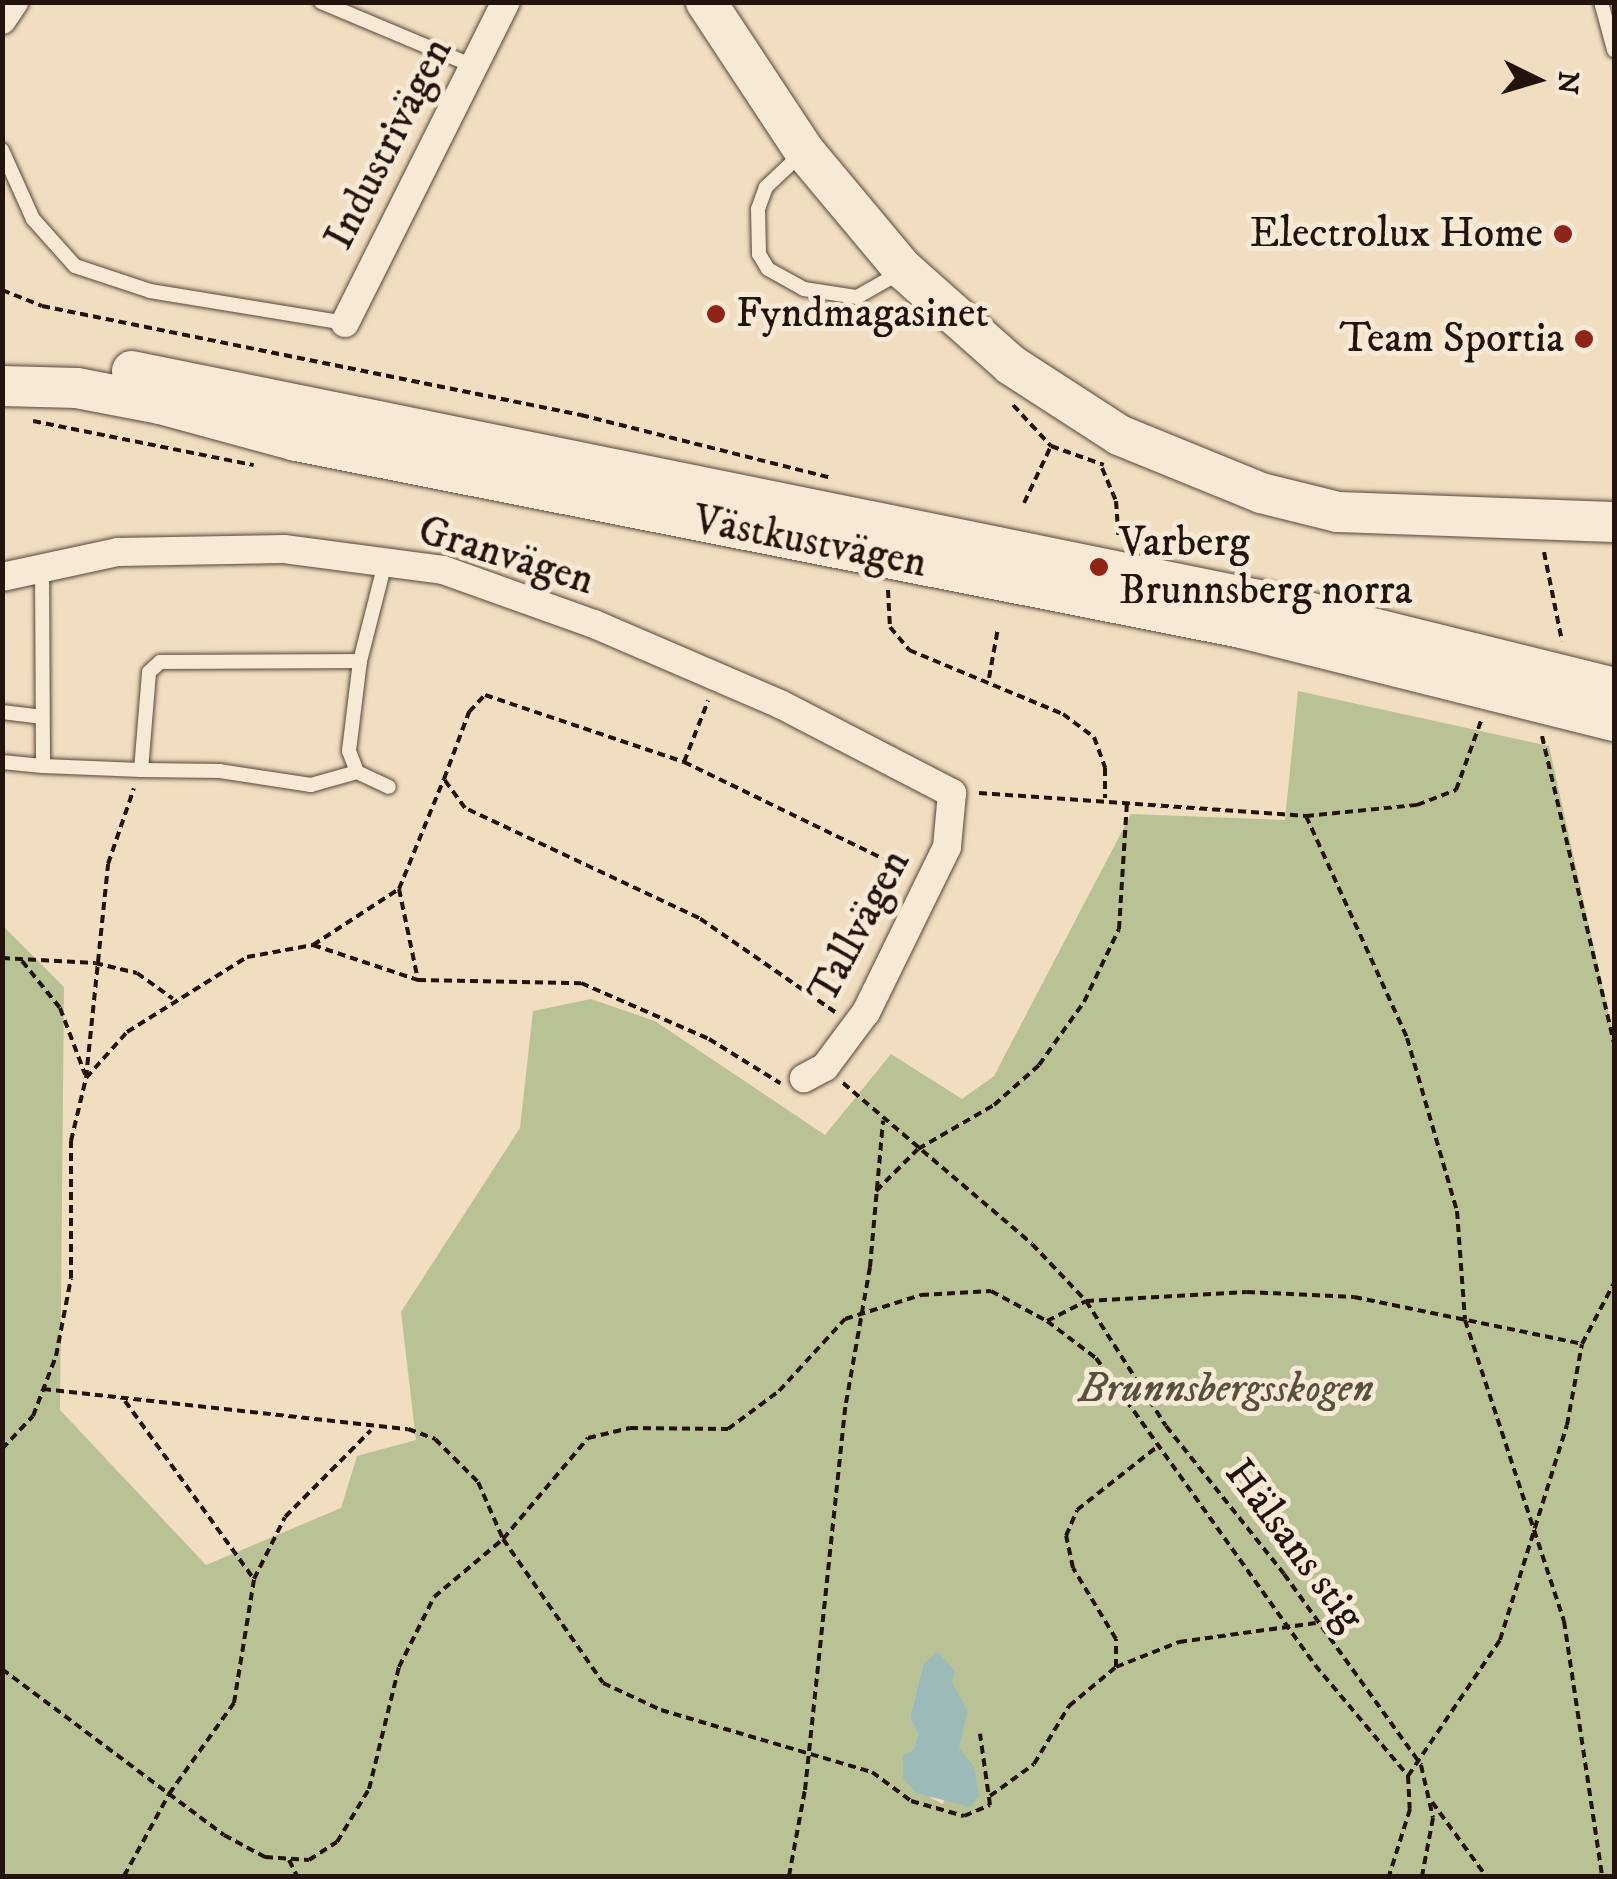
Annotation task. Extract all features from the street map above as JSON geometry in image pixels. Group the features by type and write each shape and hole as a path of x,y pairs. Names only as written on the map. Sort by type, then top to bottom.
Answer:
{"street":[{"path":"2,20 14,2"},
{"name":"Industrivägen","path":"345,323 506,2"},
{"path":"706,2 805,152 903,269 1060,400 1168,458 1261,493 1338,512 1614,522"},
{"name":"Västkustvägen","path":"2,361 112,367 1100,566 1614,688"},
{"name":"Västkustvägen","path":"2,386 77,388 144,401 296,441 1241,628 1614,720"},
{"name":"Granvägen","path":"2,577 118,552 284,549 443,570 718,677 952,794"},
{"name":"Tallvägen","path":"815,1072 856,1026 947,847 952,794"}],"lane":[{"path":"321,2 472,66"},
{"path":"1601,2 1614,50"},
{"path":"2,150 34,219 75,266 150,291 345,323"},
{"path":"805,152 766,187 758,209 758,254 768,269 804,289 857,297 883,287 903,269"},
{"path":"356,772 349,751 360,661 386,562"},
{"path":"42,566 44,766"},
{"path":"140,770 149,672 160,662 360,661"},
{"path":"2,712 41,716"},
{"path":"2,762 220,771 311,784 356,772 389,787"}],"path":[{"path":"2,290 42,306 562,411 843,481"},
{"path":"1024,503 1051,446"},
{"path":"1102,468 1116,501 1119,540"},
{"path":"1538,521 1563,648 1551,645"},
{"path":"1106,537 1137,543"},
{"path":"888,590 890,627 910,650 1063,714 1094,737 1105,768 1104,800"},
{"path":"989,680 998,628"},
{"path":"684,762 718,677"},
{"path":"86,1078 126,1032 173,1000 247,957 313,945 399,888 469,712 486,695 684,762 930,881"},
{"path":"952,794 1104,800 1306,816 1417,806 1456,790 1482,716"},
{"path":"1540,729 1614,1042"},
{"path":"4,1446 33,1416 70,1278 71,1141 86,1078 108,864 140,770"},
{"path":"444,780 466,808 699,918 856,1026"},
{"path":"876,1191 918,1149 994,1104 1038,1065 1084,1002 1120,930 1127,802"},
{"path":"1306,816 1407,1038 1457,1211 1464,1320 1536,1527 1564,1622 1602,1876"},
{"path":"399,888 418,980"},
{"path":"313,945 418,980 581,983 709,1039 790,1089 815,1072"},
{"path":"2,958 95,963 137,972 173,1000"},
{"path":"20,959 60,1008 86,1078"},
{"name":"Hälsans stig","path":"815,1072 883,1120 1032,1244 1086,1301 1166,1426 1421,1765 1432,1802 1422,1876"},
{"path":"789,1876 807,1758 846,1402 864,1315 883,1120"},
{"path":"1408,1776 1421,1765 1500,1640 1536,1527 1582,1344 1614,1282"},
{"path":"2,1669 224,1835 265,1857 289,1860 327,1852 348,1829 369,1788 399,1667 419,1619 452,1578 503,1539 588,1438 630,1428 728,1429 779,1391 830,1330 921,1295 991,1292 1047,1321 1096,1358 1291,1628 1408,1776 1410,1810 1389,1876"},
{"path":"1047,1321 1086,1301 1247,1292 1336,1296 1582,1344"},
{"path":"43,1388 371,1430 408,1429 434,1439 478,1482 503,1539 603,1684 807,1758 872,1772 911,1802 939,1812 984,1812 989,1797 980,1734"},
{"path":"124,1399 254,1579"},
{"path":"124,1876 169,1794 234,1703 254,1579 285,1517 371,1430"},
{"path":"1116,1667 1116,1640 1073,1568 1066,1536 1077,1510 1158,1446"},
{"path":"989,1797 1034,1764 1069,1706 1116,1667 1179,1642 1316,1623"},
{"path":"1432,1802 1486,1876"},
{"path":"289,1860 297,1876"}],"green space":[{"name":"Brunnsbergsskogen","path":"1298,691 1549,746 1614,1038 1614,1876 3,1876 2,925 64,987 60,1410 206,1565 341,1508 357,1456 416,1440 401,1312 520,1128 533,1011 591,999 655,1021 825,1135 891,1054 962,1099 994,1076 1131,814 1285,820","holes":["923,1664 968,1712 943,1804 931,1798 903,1755 913,1750 918,1734 910,1717"]}],"water":[{"path":"938,1652 955,1671 952,1682 968,1712 959,1748 974,1767 979,1796 970,1807 916,1793 903,1778 903,1755 913,1750 918,1734 910,1717 923,1664"}],"place":[{"name":"Electrolux Home","path":"1563,234"},
{"name":"Fyndmagasinet","path":"716,314"},
{"name":"Team Sportia","path":"1584,339"},
{"name":"Varberg Brunnsberg norra","path":"1099,567"}]}
